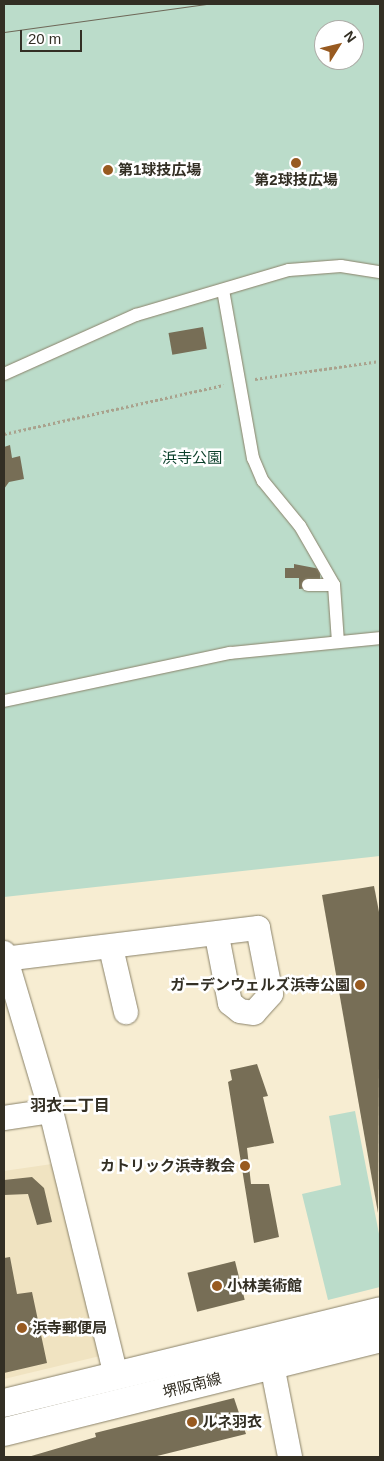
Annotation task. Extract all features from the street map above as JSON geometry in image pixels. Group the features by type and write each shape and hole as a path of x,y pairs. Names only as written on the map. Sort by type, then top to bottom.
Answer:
{"main road":[{"name":"堺阪南線","path":"4,1403 380,1311"},
{"name":"堺阪南線","path":"4,1432 380,1338"}],"street":[{"path":"116,1375 51,1111 4,957 112,948 216,936"},
{"path":"112,948 126,1012"},
{"path":"4,1118 51,1111"},
{"path":"272,1365 290,1457"}],"lane":[{"path":"4,374 136,315 223,290 315,266 380,272"},
{"path":"223,290 253,458 263,481 300,526 334,585 338,642"},
{"path":"308,585 334,585"},
{"path":"4,701 230,653 380,638"}],"path":[{"path":"4,434 238,382 380,361"}],"shaded area":[{"path":"52,1164 100,1356 4,1379 4,1171"}],"green space":[{"name":"浜寺公園","path":"4,4 380,4 380,856 4,897"},
{"path":"355,1111 380,1239 380,1287 328,1300 302,1194 341,1185 329,1116"}],"building":[{"path":"203,327 207,349 172,355 169,333"},
{"path":"10,445 12,458 20,456 24,479 9,482 4,489 4,447"},
{"path":"294,564 320,569 320,579 308,579 308,588 299,589 299,578 285,578 285,568 294,568"},
{"name":"ガーデンウェルズ浜寺公園","path":"374,886 380,917 378,1213 322,895"},
{"name":"カトリック浜寺教会","path":"257,1064 268,1096 263,1097 274,1143 247,1148 251,1184 269,1184 279,1237 254,1243 228,1082 232,1080 230,1070"},
{"path":"32,1177 44,1188 52,1222 37,1225 28,1194 4,1195 4,1180"},
{"name":"浜寺郵便局","path":"10,1257 17,1294 32,1292 47,1363 4,1373 4,1258"},
{"name":"小林美術館","path":"235,1261 245,1300 197,1312 187,1273"},
{"name":"ルネ羽衣","path":"234,1398 246,1434 153,1457 28,1457 96,1437 95,1433"}],"tram line":[{"path":"4,32 206,4"}],"place":[{"name":"第2球技広場","path":"296,163"},
{"name":"第1球技広場","path":"108,170"},
{"name":"ガーデンウェルズ浜寺公園","path":"360,985"},
{"name":"カトリック浜寺教会","path":"245,1166"},
{"name":"小林美術館","path":"217,1286"},
{"name":"浜寺郵便局","path":"22,1328"},
{"name":"ルネ羽衣","path":"192,1422"}],"district":[{"name":"羽衣二丁目","path":"70,1106"}]}
